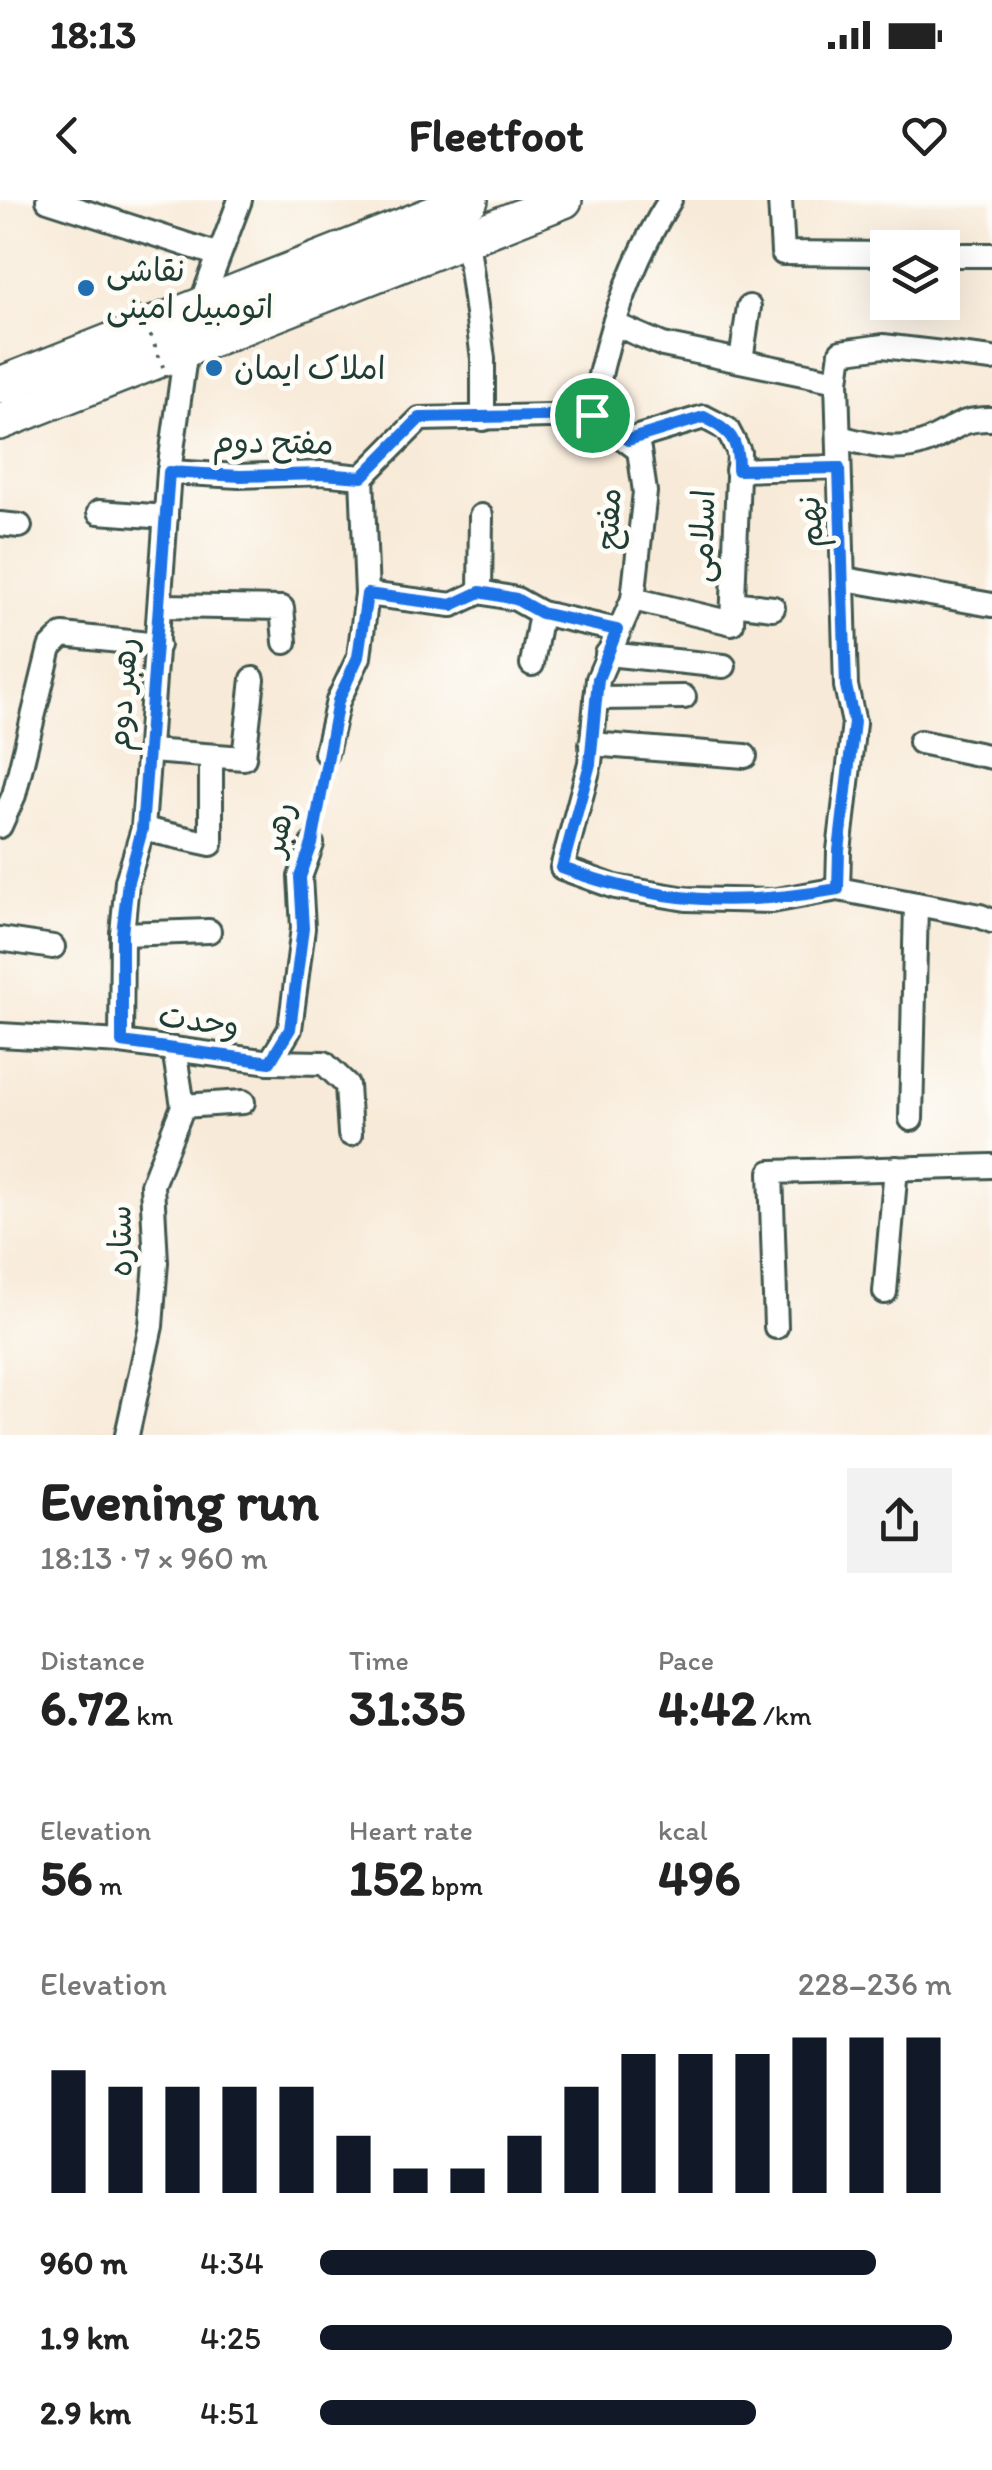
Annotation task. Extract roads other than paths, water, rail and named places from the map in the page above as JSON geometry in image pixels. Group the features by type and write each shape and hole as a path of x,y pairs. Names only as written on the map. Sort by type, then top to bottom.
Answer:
{"main road":[{"path":"0,385 470,200"},
{"path":"0,422 176,363 564,200"}],"street":[{"path":"48,200 93,207 219,255"},
{"path":"200,306 240,200"},
{"path":"592,415 602,356 634,268 670,200"},
{"path":"780,200 783,253 870,254"},
{"path":"468,238 483,359 483,418"},
{"path":"960,255 992,255"},
{"path":"741,360 749,307"},
{"path":"614,324 663,345 836,381 840,352 883,346 992,358"},
{"name":"رهبر دوم","path":"122,1042 122,934 128,881 142,830 150,751 176,363"},
{"name":"نهم","path":"836,381 846,686 854,722 838,889"},
{"name":"مفتح دوم","path":"169,472 362,477 420,418 592,415"},
{"name":"مفتح","path":"592,415 639,450 645,492 633,599 598,679 590,764 562,868 615,888 686,899 772,900 838,889"},
{"name":"اسلامی","path":"628,440 704,417 727,429 738,452 732,622 633,599"},
{"path":"840,437 890,450 924,443 970,418 992,419"},
{"name":"اسلامی","path":"738,470 839,468"},
{"path":"326,753 338,701 358,657 367,594 362,477"},
{"path":"99,512 166,517"},
{"path":"480,592 481,516"},
{"path":"845,579 992,605"},
{"path":"367,594 452,605 480,592 516,599 541,613 617,630"},
{"path":"732,603 774,608"},
{"path":"161,606 282,608 285,642"},
{"path":"532,664 541,613"},
{"path":"0,826 14,796 11,765 50,648 63,634 158,644"},
{"path":"607,654 724,666"},
{"path":"150,751 244,758 253,679"},
{"path":"596,698 684,697"},
{"path":"920,742 992,757"},
{"path":"592,744 745,756"},
{"path":"142,830 211,844 210,756"},
{"name":"رهبر","path":"270,1062 290,1029 303,928 300,877 312,844"},
{"path":"838,889 992,921"},
{"path":"911,1120 916,904"},
{"path":"122,934 209,931"},
{"path":"0,939 53,947"},
{"name":"وحدت","path":"0,1034 122,1042 270,1062"},
{"name":"ستاره","path":"127,1435 151,1326 156,1262 152,1185 182,1106 174,1049"},
{"path":"270,1062 324,1063 348,1085 350,1134"},
{"path":"182,1106 243,1102"},
{"path":"776,1327 771,1172 992,1166"},
{"path":"886,1292 896,1168"}],"place":[{"name":"نقاشی اتومبیل امینی","path":"86,288"},
{"name":"املاک ایمان","path":"214,368"}]}
